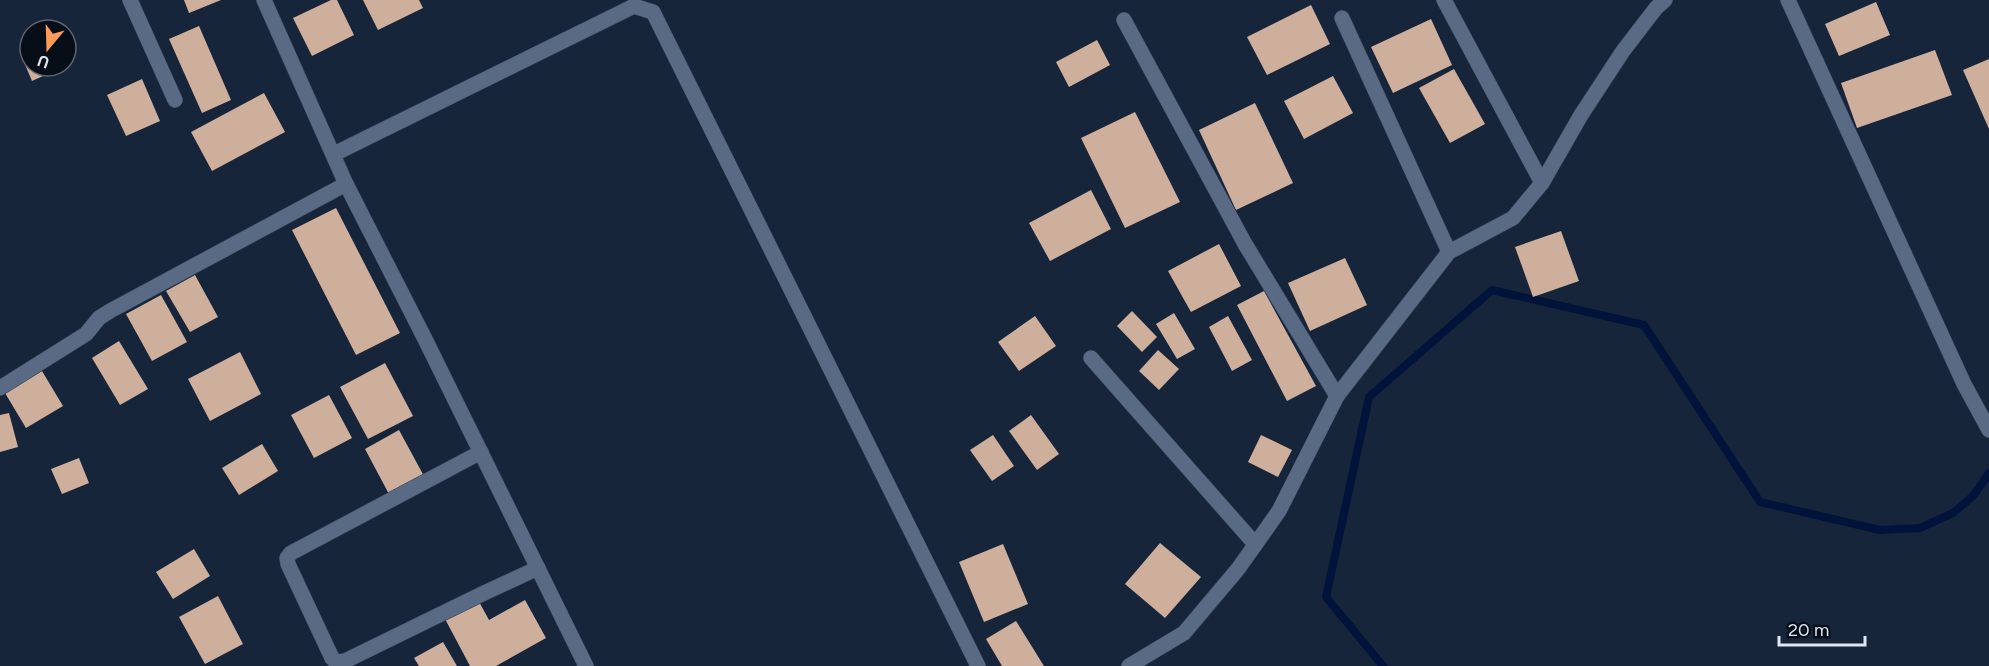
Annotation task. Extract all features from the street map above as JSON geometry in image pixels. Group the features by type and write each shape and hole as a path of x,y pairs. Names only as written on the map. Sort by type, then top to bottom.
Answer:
{"street":[{"path":"130,0 175,100"},
{"path":"264,0 346,184 586,666"},
{"path":"1444,0 1542,183"},
{"path":"1129,666 1184,633 1238,569 1279,511 1337,396 1449,252 1513,218 1542,183 1581,116 1623,51 1656,8 1665,0"},
{"path":"1788,0 1964,384 1989,430"},
{"path":"334,154 634,6 653,12 978,666"},
{"path":"1342,18 1449,252"},
{"path":"1124,20 1245,244 1337,396"},
{"path":"0,388 86,334 99,318 110,311 346,184"},
{"path":"1091,358 1255,544"},
{"path":"481,452 287,558 332,658 336,662 345,661 538,568"}],"building":[{"path":"184,0 221,0 189,13"},
{"path":"331,0 337,0 354,35 312,56 293,18"},
{"path":"363,0 419,0 423,8 378,30"},
{"path":"1876,2 1890,35 1839,56 1825,24"},
{"path":"1311,5 1330,44 1267,75 1247,37"},
{"path":"1431,19 1452,65 1393,93 1371,47"},
{"path":"199,26 231,100 202,113 169,39"},
{"path":"1097,40 1110,65 1069,87 1056,62"},
{"path":"1935,50 1952,95 1857,128 1841,83"},
{"path":"1989,59 1989,129 1963,70"},
{"path":"1454,69 1485,124 1450,143 1419,88"},
{"path":"1333,76 1353,113 1304,139 1284,101"},
{"path":"142,79 160,121 126,136 107,95"},
{"path":"264,93 285,132 212,171 191,132"},
{"path":"1255,103 1293,183 1236,210 1199,130"},
{"path":"1135,112 1180,202 1125,228 1081,138"},
{"path":"1091,190 1111,229 1050,261 1029,223"},
{"path":"336,208 400,333 356,355 292,230"},
{"path":"1561,231 1579,281 1533,297 1515,247"},
{"path":"1219,244 1241,286 1191,312 1168,271"},
{"path":"1345,258 1367,305 1310,331 1288,283"},
{"path":"195,275 218,317 190,332 166,291"},
{"path":"1264,291 1316,386 1287,401 1237,305"},
{"path":"161,295 187,342 152,361 126,314"},
{"path":"1132,311 1157,337 1142,352 1117,326"},
{"path":"1174,313 1195,349 1177,359 1156,324"},
{"path":"1035,316 1056,346 1019,371 998,342"},
{"path":"1228,316 1252,360 1232,371 1209,327"},
{"path":"119,341 148,389 120,405 92,358"},
{"path":"1158,350 1179,369 1159,390 1139,371"},
{"path":"240,352 261,394 210,421 188,379"},
{"path":"385,363 413,416 368,439 340,387"},
{"path":"42,371 63,406 26,428 5,393"},
{"path":"329,395 352,438 314,458 291,415"},
{"path":"9,413 18,447 0,452 0,415"},
{"path":"1031,415 1059,454 1037,470 1009,431"},
{"path":"399,430 425,478 390,496 365,449"},
{"path":"993,435 1014,466 992,481 970,450"},
{"path":"1261,435 1292,450 1278,477 1248,462"},
{"path":"262,444 278,471 239,495 222,468"},
{"path":"79,458 89,483 62,494 51,469"},
{"path":"1160,543 1201,577 1165,618 1125,584"},
{"path":"1003,544 1028,604 984,622 959,562"},
{"path":"194,549 210,576 173,599 156,572"},
{"path":"218,596 243,644 205,664 179,617"},
{"path":"477,598 489,620 525,600 546,638 496,666 470,666 444,617"},
{"path":"1016,621 1044,666 1002,666 986,639"},
{"path":"443,642 457,666 419,666 414,658"}],"waterway":[{"path":"1383,666 1326,597 1369,397 1492,290 1644,325 1760,502 1880,530 1920,528 1953,513 1974,495 1989,473"}]}
